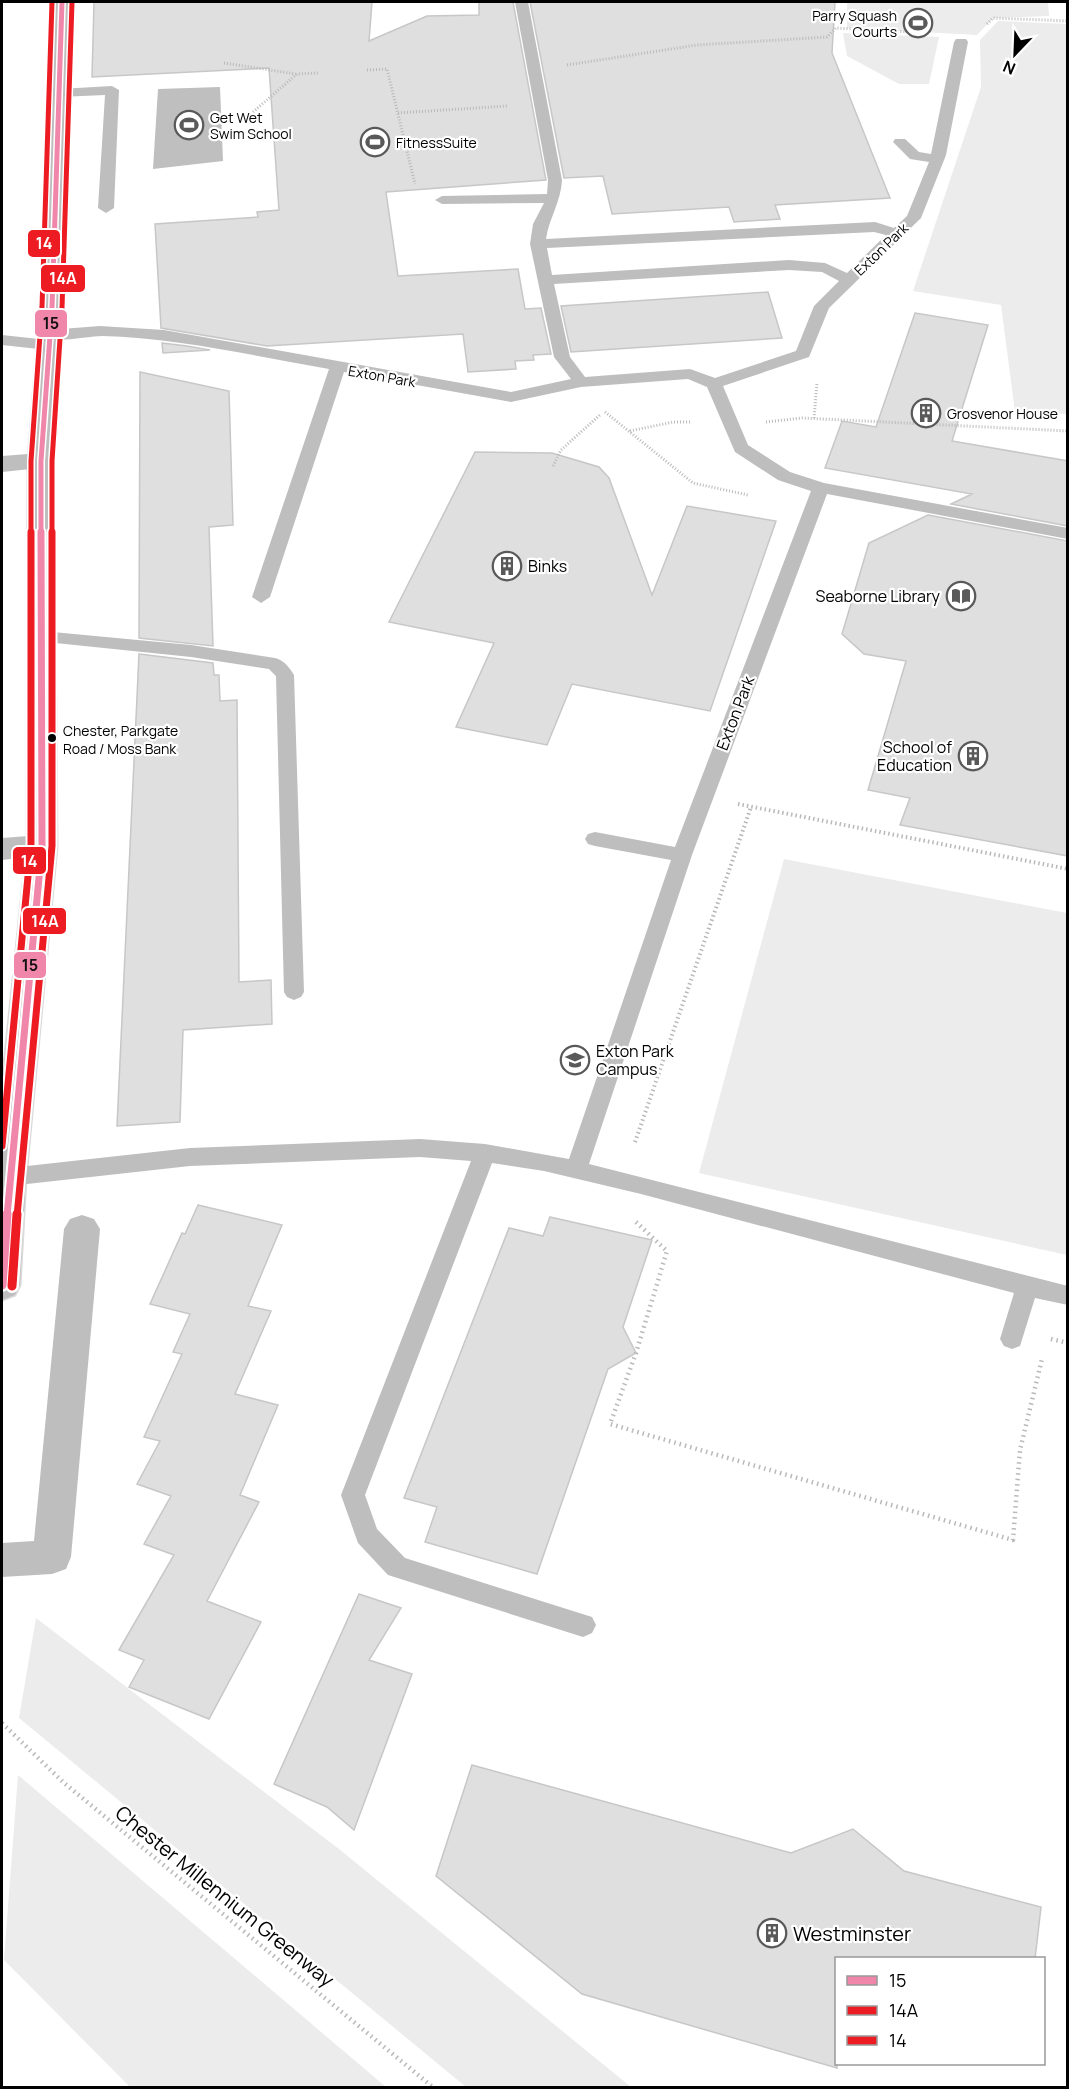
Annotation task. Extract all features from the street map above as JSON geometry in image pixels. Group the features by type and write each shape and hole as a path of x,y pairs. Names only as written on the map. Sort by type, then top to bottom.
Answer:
{"main road":[{"path":"2,1285 9,1177 42,846 41,461 52,308 62,2"},
{"path":"2,464 41,461"},
{"path":"2,849 42,846"},
{"path":"2,1560 52,1557 82,1229"}],"lane":[{"path":"520,2 555,180 554,198 541,224 538,244 562,357 581,382"},
{"name":"Exton Park","path":"2,340 48,340 100,331 164,335 337,368 511,397 581,382 690,374 714,384 803,354 822,306 913,218 922,202 937,159 961,42"},
{"path":"59,93 112,90 106,208"},
{"path":"900,142 915,156 937,159"},
{"path":"442,200 554,198"},
{"path":"538,244 875,227 897,234"},
{"path":"544,280 789,266 825,268 849,280"},
{"path":"261,597 337,368"},
{"path":"714,384 741,448 784,476 821,488 1068,534"},
{"name":"Exton Park","path":"576,1170 702,798 821,488"},
{"path":"42,637 191,651 265,662 275,664 285,675 294,992"},
{"path":"595,839 682,855"},
{"path":"9,1177 213,1156 420,1148 485,1153 544,1162 641,1185 1068,1296"},
{"path":"485,1153 353,1495 367,1535 397,1567 583,1625"},
{"path":"1012,1339 1027,1287"}],"path":[{"path":"985,26 993,18 1068,21"},
{"path":"532,70 697,45 827,37 836,28 939,33"},
{"path":"224,63 297,74 318,73"},
{"path":"367,70 387,69 419,200 442,200"},
{"path":"254,112 297,74"},
{"path":"398,113 541,104"},
{"path":"601,381 604,412 693,483 815,508"},
{"path":"553,466 561,450 604,412"},
{"path":"802,418 1068,431"},
{"path":"702,798 1068,869"},
{"path":"635,1142 751,807"},
{"path":"641,1185 632,1217 667,1251 636,1353 610,1424 1013,1540 1020,1450 1047,1338 1068,1343"},
{"name":"Chester Millennium Greenway","path":"2,1723 64,1783 434,2088"}],"shaded area":[{"name":"Parry Squash Courts","path":"847,2 1048,2 1049,16 993,18 977,35 847,28"},
{"path":"998,21 1067,24 1067,414 1015,412 1001,305 913,291 981,87 980,40"},
{"path":"843,33 939,37 929,84 899,84 847,56"},
{"name":"Get Wet Swim School","path":"220,87 223,161 153,169 158,89"},
{"path":"784,859 1067,913 1067,1255 699,1173"},
{"path":"36,1618 339,1849 631,2087 466,2087 19,1718"},
{"path":"18,1775 386,2087 130,2087 4,1960"}],"building":[{"path":"94,2 372,2 369,41 427,16 479,15 479,2 513,2 546,180 386,192 398,276 518,269 525,309 541,308 551,354 533,355 534,360 515,361 516,369 468,372 463,334 267,346 161,328 155,224 258,217 257,212 279,210 269,68 92,77"},
{"path":"530,2 835,2 832,53 890,198 775,205 780,219 734,222 729,207 612,214 603,176 564,178"},
{"path":"768,292 782,338 571,352 561,306"},
{"name":"Grosvenor House","path":"915,313 988,325 952,441 1068,461 1068,526 951,504 972,494 825,468 842,421 876,427"},
{"path":"162,343 187,346 210,350 163,353"},
{"path":"140,372 229,391 233,525 209,527 213,646 139,638"},
{"path":"475,452 552,453 599,467 609,478 652,595 687,506 776,521 710,711 572,684 547,745 456,727 494,643 389,622"},
{"path":"928,515 1068,541 1068,856 900,825 910,798 868,790 906,661 864,654 842,634 869,543"},
{"path":"139,654 213,663 214,675 219,675 220,701 237,700 239,982 271,980 272,1024 183,1030 180,1122 117,1126"},
{"path":"198,1205 282,1225 248,1306 271,1311 235,1394 278,1405 240,1495 259,1502 207,1601 261,1622 209,1719 129,1687 144,1660 119,1650 174,1555 144,1544 171,1496 137,1484 160,1441 144,1437 182,1354 173,1352 190,1314 150,1304 182,1233 185,1234"},
{"path":"550,1217 652,1240 623,1327 636,1353 608,1369 537,1574 425,1542 437,1507 404,1498 509,1228 543,1236"},
{"path":"359,1594 401,1608 369,1660 412,1674 354,1830 327,1807 274,1784"},
{"name":"Westminster","path":"472,1765 791,1853 853,1829 904,1871 1041,1907 1035,1957 835,1957 835,2065 837,2068 582,1994 436,1876"}],"transit line":[{"name":"14","path":"2,1146 31,845 31,461 42,307 52,2"},
{"name":"15","path":"2,1285 9,1177 42,846 41,461 52,308 62,2"},
{"name":"14A","path":"12,1286 19,1178 52,846 52,461 62,308 72,2"}],"place":[{"name":"Parry Squash Courts","path":"918,23"},
{"name":"Get Wet Swim School","path":"189,125"},
{"name":"FitnessSuite","path":"375,142"},
{"name":"Grosvenor House","path":"926,413"},
{"name":"Binks","path":"507,566"},
{"name":"Seaborne Library","path":"961,596"},
{"name":"Chester, Parkgate Road / Moss Bank","path":"52,738"},
{"name":"School of Education","path":"973,756"},
{"name":"Exton Park Campus","path":"575,1060"},
{"name":"Westminster","path":"772,1933"}]}
